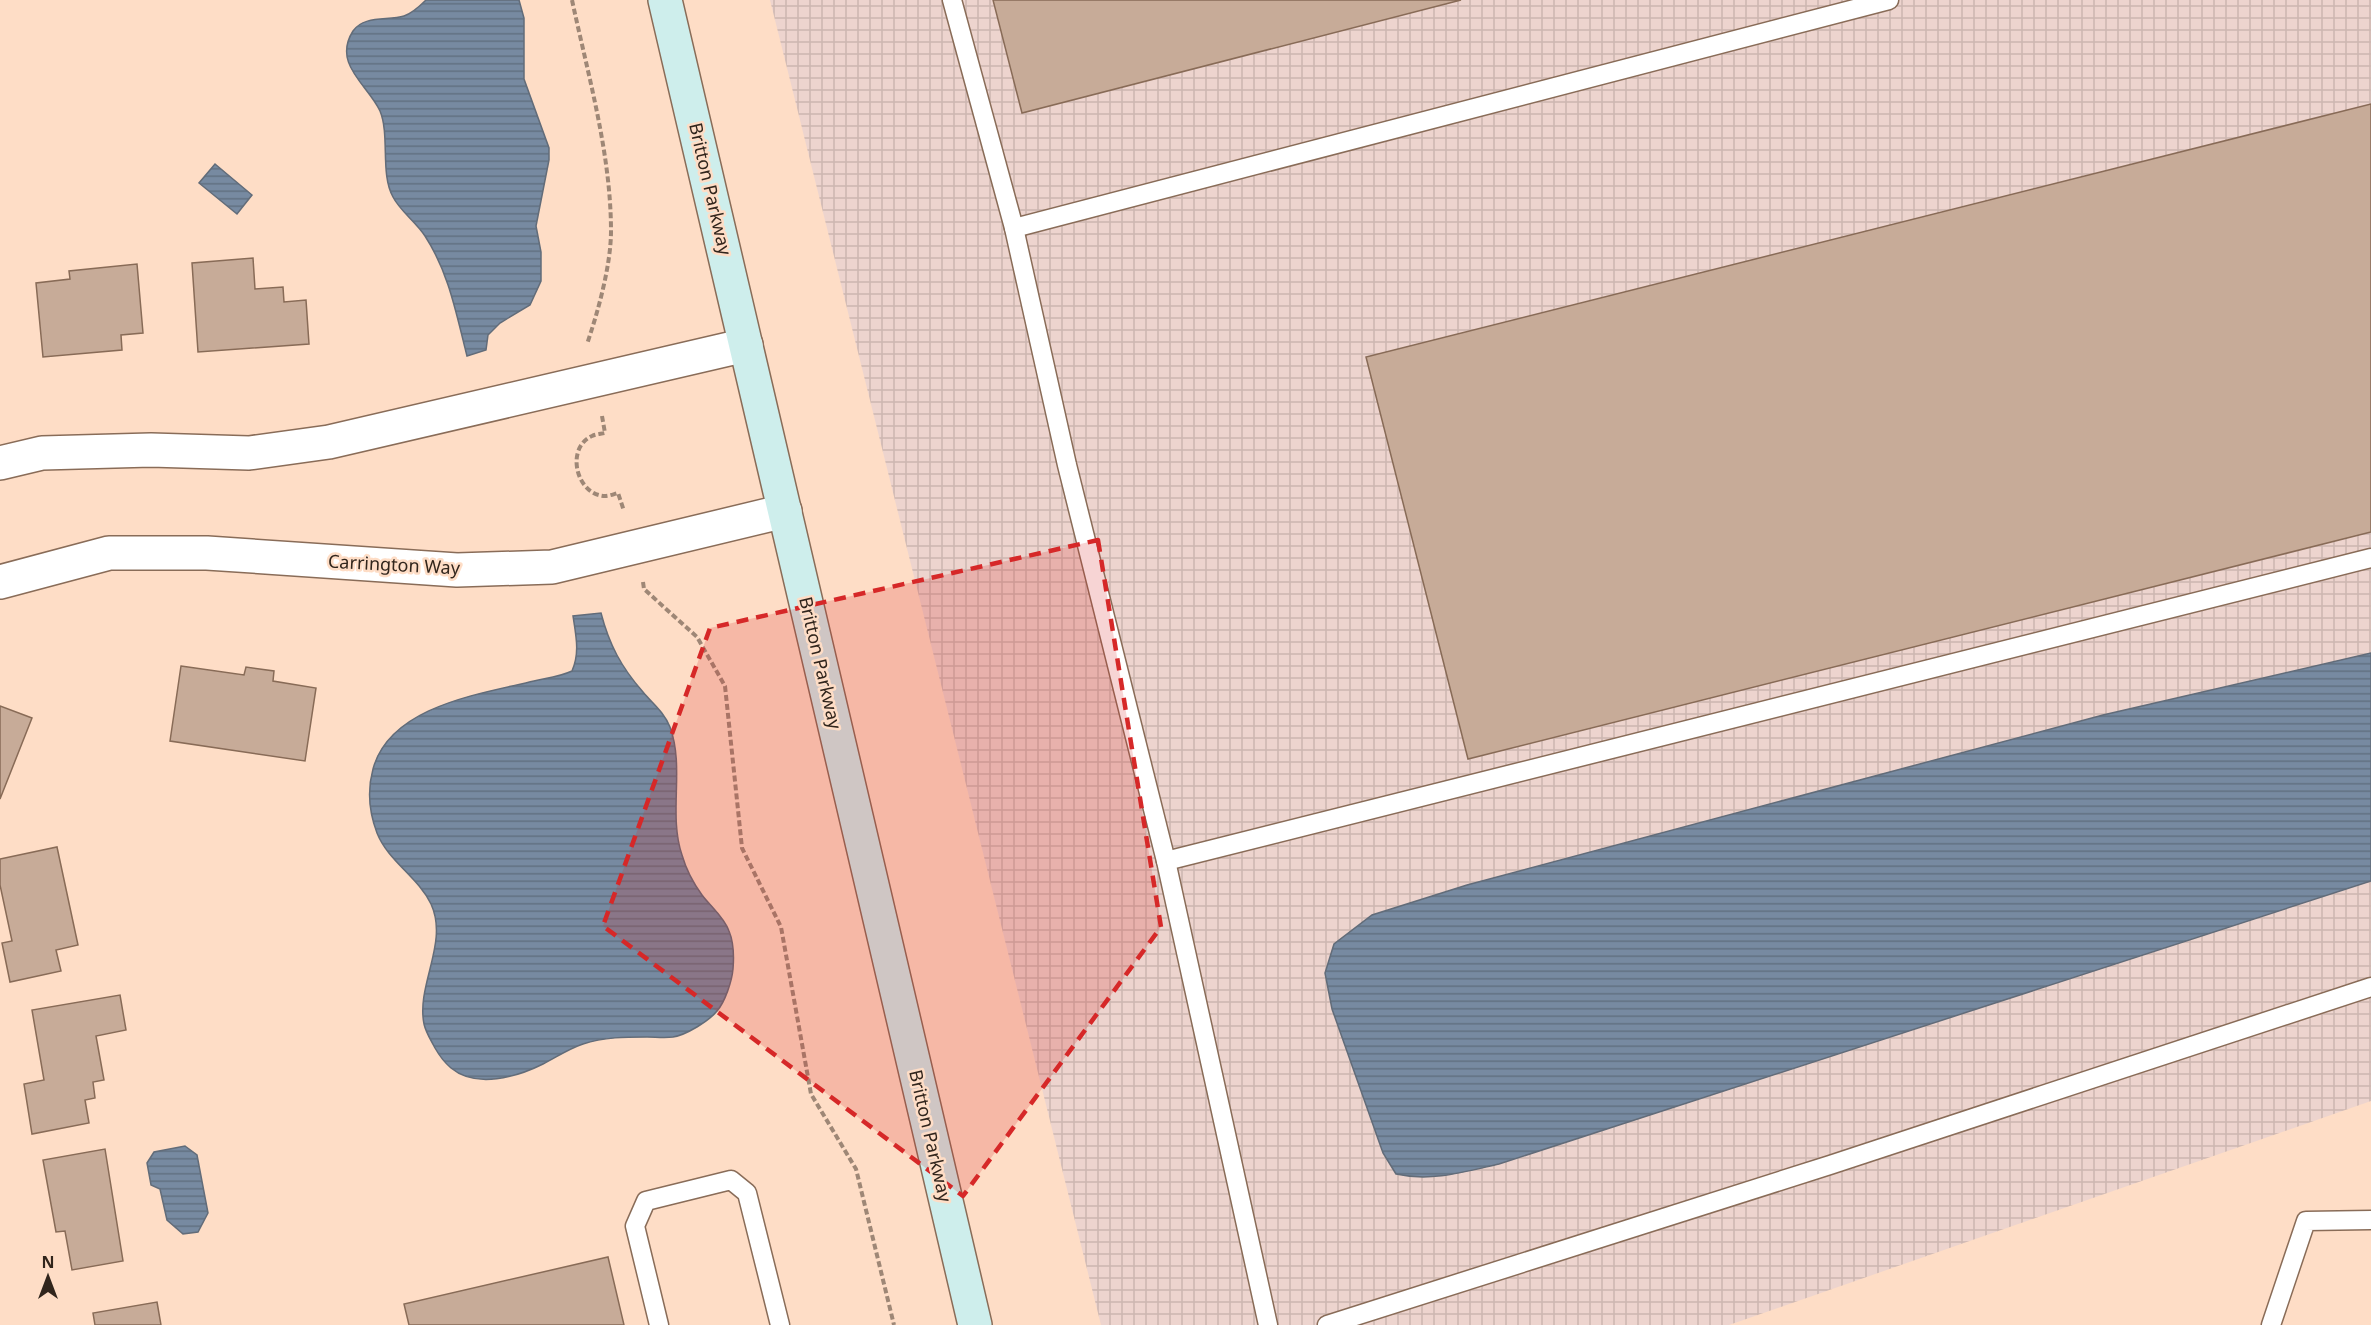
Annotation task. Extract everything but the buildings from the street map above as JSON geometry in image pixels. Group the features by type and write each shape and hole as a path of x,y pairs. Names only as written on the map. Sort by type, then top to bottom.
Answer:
{"main road":[{"name":"Britton Parkway","path":"665,0 975,1325"}],"street":[{"path":"0,463 42,453 151,450 249,453 329,441 746,345"},
{"name":"Carrington Way","path":"0,582 109,553 207,553 457,570 552,567 785,511"}],"lane":[{"path":"952,0 1014,228 1067,465 1166,861 1268,1325"},
{"path":"1014,228 1889,0"},
{"path":"1166,861 2371,558"},
{"path":"1327,1325 1830,1165 2371,987"},
{"path":"659,1325 634,1226 646,1201 731,1180 747,1193 780,1325"},
{"path":"2271,1325 2306,1221 2371,1220"}],"path":[{"path":"572,0 606,169 611,233 599,308 587,346 605,433 592,435 581,446 576,462 577,473 582,483 597,494 604,496 618,493 635,548 644,589 697,637 725,686 741,848 781,927 811,1094 856,1169 894,1325"}],"highlighted area":[{"path":"1098,540 1161,927 963,1196 603,926 710,628"}],"shaded area":[{"path":"770,0 2371,0 2371,1101 1729,1325 1101,1325"}],"water":[{"path":"426,0 519,0 524,18 524,79 549,148 549,160 536,226 541,252 541,281 530,305 500,323 488,335 486,350 467,356 451,294 440,264 425,236 396,202 389,188 383,121 380,111 354,74 347,54 348,43 358,26 370,21 404,16"},
{"path":"215,164 252,195 237,214 199,183"},
{"path":"601,613 612,645 622,664 635,683 661,712 670,727 676,759 678,839 693,881 724,921 731,936 734,960 730,985 723,1002 713,1015 684,1034 673,1037 623,1037 599,1040 578,1046 543,1064 509,1077 472,1078 461,1074 447,1064 435,1048 424,1024 424,994 435,949 436,919 431,904 419,885 388,852 377,833 370,801 373,769 383,748 398,730 417,717 464,698 572,671 577,651 573,616"},
{"path":"2371,653 2371,881 1499,1164 1448,1175 1409,1176 1396,1174 1383,1153 1332,1009 1325,973 1334,944 1372,915 1467,885 2103,715"},
{"path":"185,1146 197,1155 208,1213 198,1232 183,1234 167,1220 160,1189 151,1185 147,1163 154,1152"}]}
